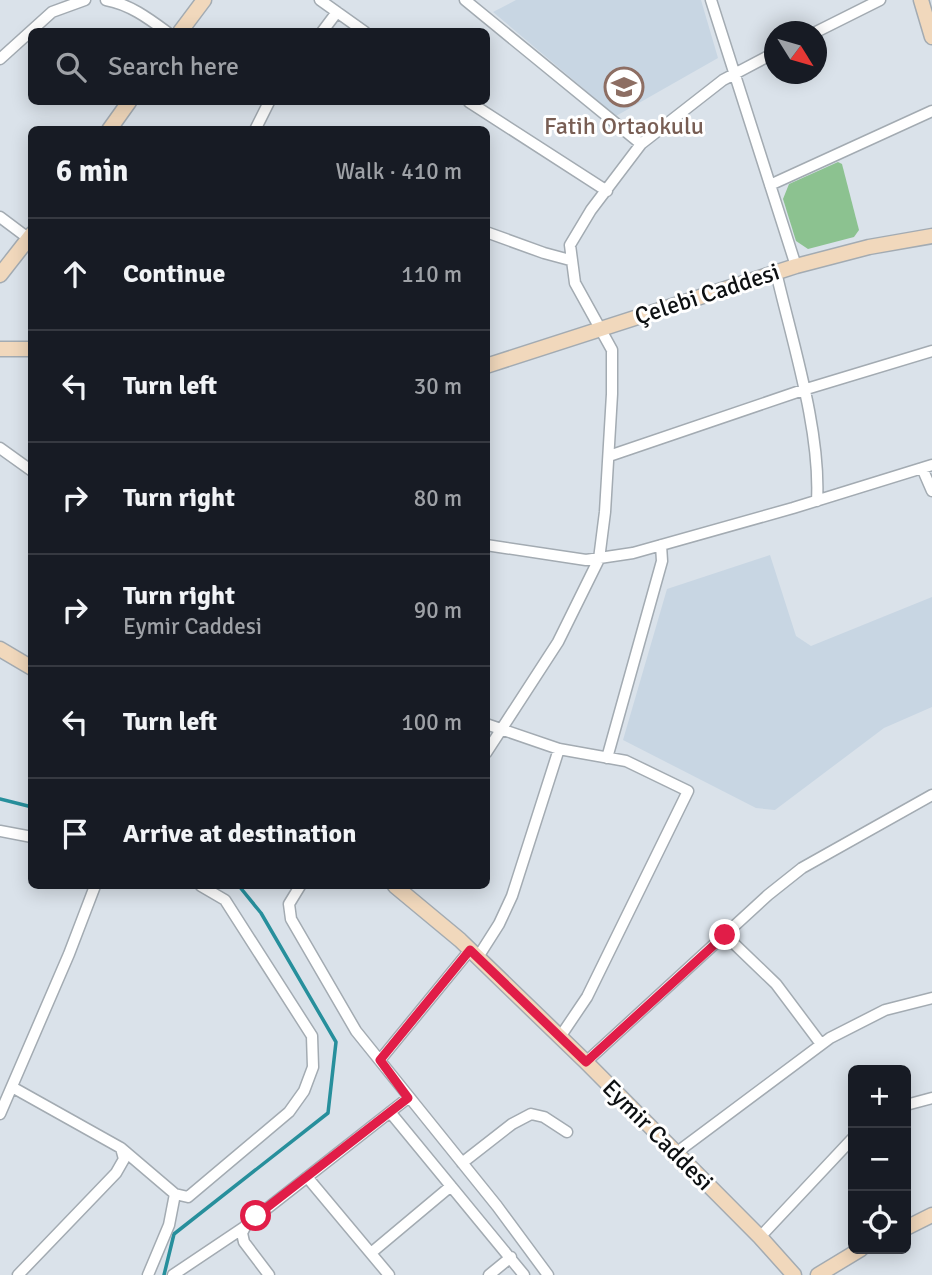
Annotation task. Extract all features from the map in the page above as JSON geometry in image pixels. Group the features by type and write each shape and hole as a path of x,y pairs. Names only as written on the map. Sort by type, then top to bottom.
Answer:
{"street":[{"path":"34,28 52,12 85,0"},
{"path":"106,0 119,2 161,28"},
{"path":"183,28 204,0"},
{"path":"320,0 359,28"},
{"path":"465,0 641,144"},
{"path":"711,0 796,265"},
{"path":"827,27 880,0"},
{"path":"921,0 932,37"},
{"path":"325,28 337,12"},
{"path":"0,59 28,34"},
{"path":"490,747 558,642 599,559 606,512 612,350 575,283 570,245 592,210 641,144 707,91 764,58"},
{"path":"112,126 127,105"},
{"path":"256,126 264,105"},
{"path":"474,105 607,191"},
{"path":"770,185 932,111"},
{"path":"0,217 28,235"},
{"path":"490,233 570,260"},
{"name":"Çelebi Caddesi","path":"490,365 796,265 869,247 932,236"},
{"path":"0,275 28,239"},
{"path":"776,272 803,390 818,478 817,501"},
{"path":"0,349 28,349"},
{"path":"609,456 803,390 932,351"},
{"path":"0,448 28,468"},
{"path":"490,546 586,560 599,559 661,545 927,467 932,491"},
{"path":"607,758 662,561 661,545"},
{"path":"0,649 28,666"},
{"path":"490,726 559,749 626,761 688,791 587,997 560,1037"},
{"path":"380,1060 499,924 512,896 559,749"},
{"path":"586,1062 768,895 802,868 932,795"},
{"path":"0,831 28,836"},
{"path":"0,1114 94,889"},
{"path":"12,1087 121,1148 175,1194 188,1196 289,1112 304,1091 313,1067 312,1036 225,900 206,889"},
{"path":"297,889 289,904 291,919 356,1031 529,1247 548,1275"},
{"name":"Eymir Caddesi","path":"403,889 474,953 586,1062 760,1237 794,1275"},
{"path":"725,935 776,984 821,1044"},
{"path":"676,1153 821,1044 885,1010 932,998"},
{"path":"173,1275 246,1226 408,1098"},
{"path":"911,1104 932,1098"},
{"path":"390,1112 524,1275"},
{"path":"462,1163 512,1124 531,1114 544,1117 567,1132"},
{"path":"760,1237 848,1143"},
{"path":"18,1275 116,1173 124,1159 121,1148"},
{"path":"307,1177 389,1275"},
{"path":"371,1253 451,1186"},
{"path":"148,1275 169,1225 175,1194"},
{"path":"911,1225 932,1215"},
{"path":"246,1226 242,1233 244,1242 269,1275"},
{"path":"818,1275 853,1254"},
{"path":"489,1275 511,1257"}],"shaded area":[{"name":"Fatih Ortaokulu","path":"516,0 701,0 718,58 616,116 493,12"},
{"path":"770,555 796,636 811,646 932,597 932,707 884,728 775,810 756,808 623,740 667,589"}],"green space":[{"path":"838,162 842,164 859,230 854,237 808,249 796,241 783,199 789,184"}],"waterway":[{"path":"0,799 28,806"},
{"path":"164,1275 174,1234 328,1113 336,1042 261,913 241,889"}],"place":[{"name":"Fatih Ortaokulu","path":"624,87"}],"route":[{"path":"256,1216 408,1098 380,1060 470,950 586,1062 725,935"}]}
